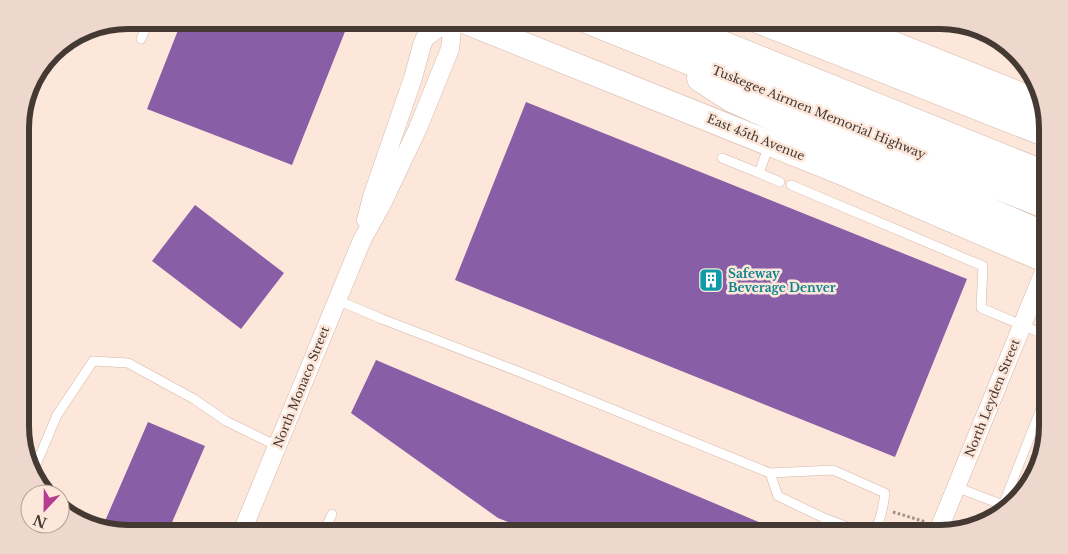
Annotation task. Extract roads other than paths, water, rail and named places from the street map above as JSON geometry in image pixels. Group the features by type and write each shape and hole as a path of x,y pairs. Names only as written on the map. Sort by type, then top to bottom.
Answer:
{"highway":[{"name":"Tuskegee Airmen Memorial Highway","path":"612,29 1039,202"},
{"path":"682,29 1039,173"},
{"path":"783,29 1039,130"},
{"path":"851,29 1036,103"},
{"path":"643,41 732,98 1039,233"},
{"path":"1006,91 1034,96"}],"main road":[{"name":"East 45th Avenue","path":"485,29 914,202 1039,258"}],"street":[{"name":"North Monaco Street","path":"362,240 372,198 413,78 422,45 426,38 437,29"},
{"name":"North Monaco Street","path":"246,525 362,240 382,204 418,128 450,49 452,29"},
{"name":"North Leyden Street","path":"940,525 1039,284"}],"lane":[{"path":"141,40 145,29"},
{"path":"759,173 770,143"},
{"path":"722,158 780,182"},
{"path":"791,185 983,266 981,308 1039,333"},
{"path":"337,300 770,473 833,470 884,493 883,509 876,525"},
{"path":"36,464 57,415 93,362 128,363 194,399 226,421 277,446"},
{"path":"1005,501 1039,414"},
{"path":"770,473 778,496 843,525"},
{"path":"956,486 1000,505"},
{"path":"327,525 332,514"}],"place":[{"name":"Safeway Beverage Denver","path":"711,280"}]}
